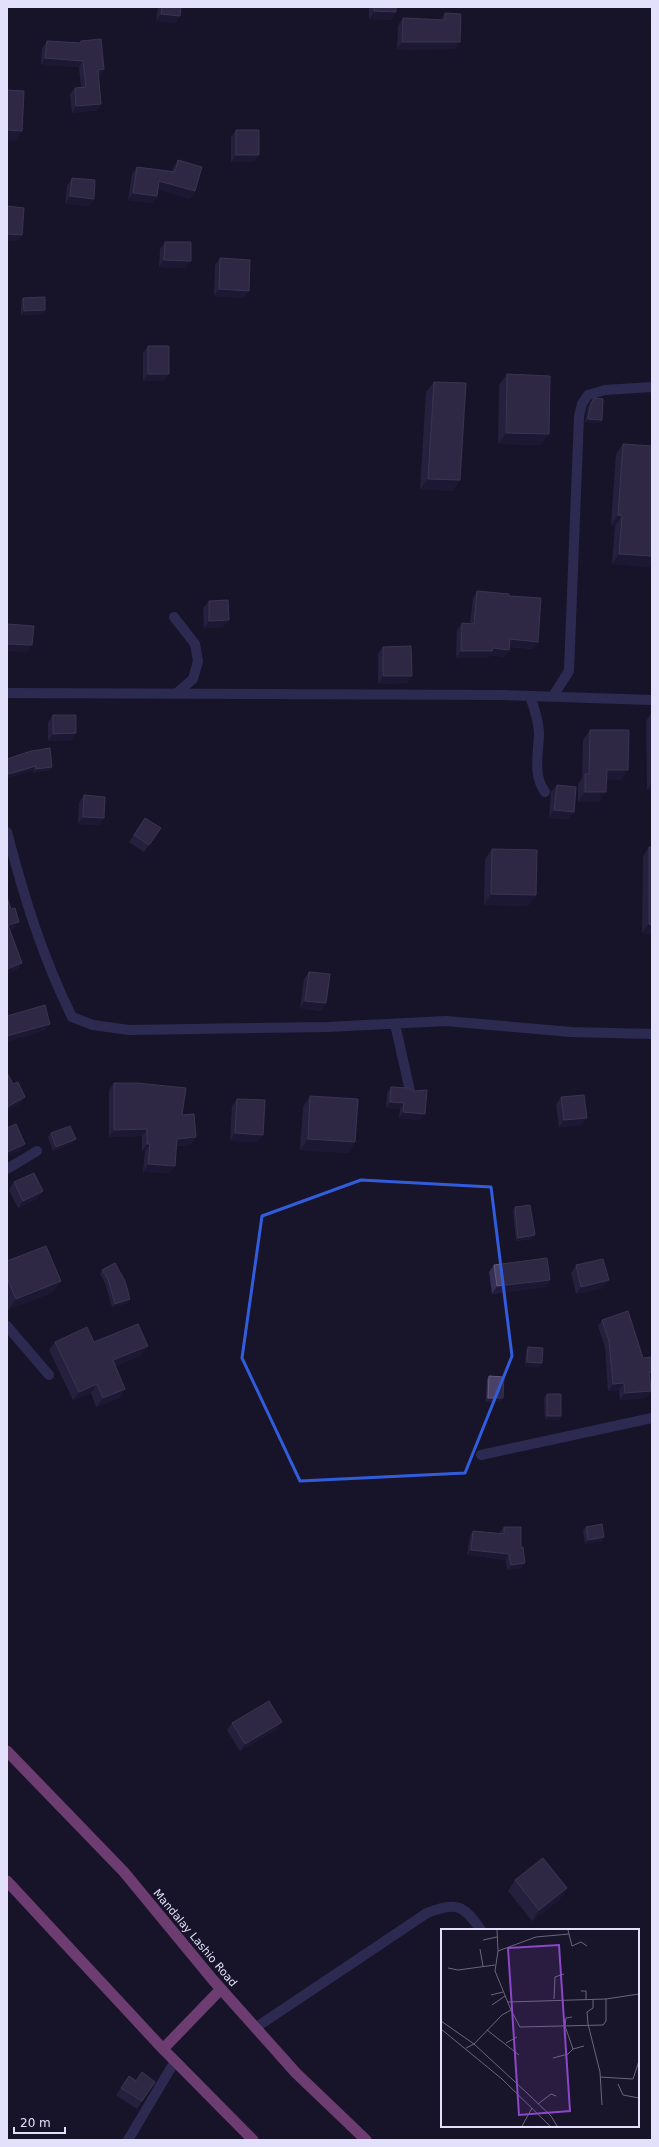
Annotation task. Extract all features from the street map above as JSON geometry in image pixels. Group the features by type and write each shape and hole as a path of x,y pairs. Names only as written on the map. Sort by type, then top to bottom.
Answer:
{"highway":[{"name":"Mandalay Lashio Road","path":"7,1751 124,1872 221,1990 296,2073 366,2140"},
{"path":"7,1881 175,2061 253,2140"},
{"path":"164,2049 221,1990"}],"street":[{"path":"553,696 569,671 579,416 582,404 588,394 605,390 652,387"},
{"path":"174,617 195,644 198,661 193,679 178,692"},
{"path":"7,692 178,692 553,696 652,700"},
{"path":"530,696 535,709 539,731 538,781 545,792"},
{"path":"7,832 25,901 54,979 72,1017 93,1025 129,1030 327,1027 446,1021 571,1032 652,1034"},
{"path":"395,1024 410,1091"},
{"path":"7,1168 36,1151"},
{"path":"7,1326 49,1375"},
{"path":"481,1455 652,1418"},
{"path":"255,2028 427,1913 444,1907 456,1906 471,1916 480,1929"},
{"path":"128,2140 175,2061"}],"highlighted area":[{"path":"361,1180 491,1187 512,1356 465,1473 300,1481 242,1358 262,1216"}],"building":[{"path":"162,7 181,7 180,16 161,14"},
{"path":"374,7 396,7 396,12 374,11"},
{"path":"445,13 461,14 460,42 402,42 403,18 445,20"},
{"path":"101,39 104,69 98,70 101,104 76,106 75,88 86,87 83,61 45,58 47,41 81,43 81,41"},
{"path":"7,90 24,91 22,131 7,130"},
{"path":"236,130 259,130 259,155 236,155"},
{"path":"178,160 202,167 195,191 159,181 157,196 133,193 137,167 175,172"},
{"path":"72,178 95,180 94,199 70,196"},
{"path":"7,206 24,208 22,235 7,234"},
{"path":"165,242 191,242 191,261 164,260"},
{"path":"220,258 250,260 249,291 219,289"},
{"path":"45,297 45,310 24,311 23,298"},
{"path":"148,346 169,346 169,374 148,374"},
{"path":"507,374 550,376 549,434 506,433"},
{"path":"434,382 466,383 460,480 428,479"},
{"path":"594,398 603,399 602,420 588,419 591,403"},
{"path":"623,444 652,446 652,556 619,554 622,516 618,515"},
{"path":"477,591 509,594 509,596 541,598 538,642 510,639 509,650 493,648 492,651 461,651 462,623 474,624"},
{"path":"228,600 229,620 209,621 209,601"},
{"path":"7,624 34,626 32,645 7,644"},
{"path":"411,646 412,676 383,676 383,647"},
{"path":"53,715 76,715 76,733 53,734"},
{"path":"590,730 629,730 628,770 607,770 606,792 585,792 585,774 589,774"},
{"path":"50,748 52,767 36,769 36,766 9,774 7,759 31,751"},
{"path":"557,785 576,787 574,812 554,810"},
{"path":"84,795 105,797 104,818 83,817"},
{"path":"145,818 161,828 149,845 134,835"},
{"path":"649,847 652,847 652,925 649,924"},
{"path":"492,849 537,850 536,895 491,894"},
{"path":"7,897 11,909 15,908 19,922 8,925 22,963 7,969"},
{"path":"309,972 330,974 326,1003 305,1001"},
{"path":"45,1005 50,1024 7,1036 7,1016"},
{"path":"7,1073 13,1084 18,1082 25,1097 7,1107"},
{"path":"114,1083 137,1083 186,1088 182,1115 194,1114 196,1137 177,1139 175,1166 148,1164 150,1144 147,1144 147,1129 114,1130"},
{"path":"391,1087 409,1088 413,1091 427,1090 425,1114 403,1112 404,1103 390,1102"},
{"path":"584,1095 587,1118 564,1120 561,1097"},
{"path":"310,1096 358,1099 355,1142 308,1139"},
{"path":"237,1099 265,1100 263,1135 235,1133"},
{"path":"16,1124 25,1144 7,1152 7,1128"},
{"path":"70,1126 76,1139 56,1147 51,1133"},
{"path":"34,1173 43,1191 23,1201 14,1182"},
{"path":"530,1205 535,1235 518,1238 515,1207"},
{"path":"46,1246 61,1281 16,1299 7,1278 7,1261"},
{"path":"547,1258 550,1280 497,1286 494,1265"},
{"path":"603,1259 609,1280 581,1287 576,1265"},
{"path":"115,1263 125,1281 130,1299 115,1304 108,1279 102,1270"},
{"path":"628,1311 643,1358 652,1357 652,1373 649,1372 651,1391 625,1393 624,1383 613,1384 609,1341 602,1320"},
{"path":"138,1324 148,1346 113,1360 125,1389 103,1398 97,1384 79,1392 55,1342 87,1327 94,1342"},
{"path":"528,1347 543,1348 542,1363 527,1362"},
{"path":"489,1376 504,1377 503,1398 488,1398"},
{"path":"547,1394 561,1394 561,1416 547,1416"},
{"path":"602,1524 604,1537 588,1540 586,1527"},
{"path":"504,1527 521,1527 521,1548 523,1547 525,1563 511,1565 509,1554 471,1550 473,1531 504,1534"},
{"path":"269,1701 282,1722 245,1744 232,1723"},
{"path":"543,1858 567,1888 539,1910 515,1880"},
{"path":"142,2072 155,2082 142,2101 121,2088 129,2076 136,2081"}]}
